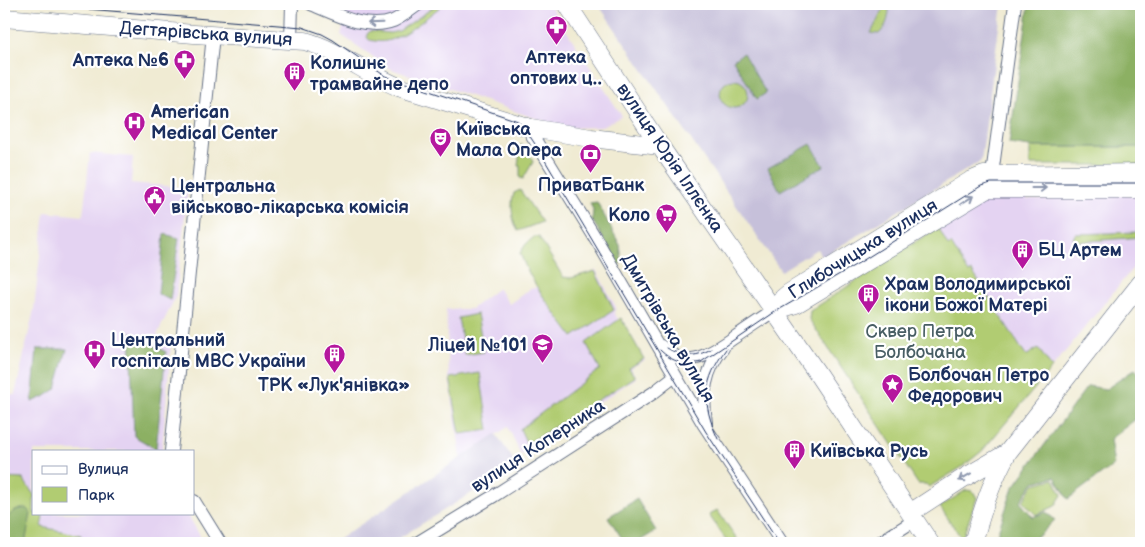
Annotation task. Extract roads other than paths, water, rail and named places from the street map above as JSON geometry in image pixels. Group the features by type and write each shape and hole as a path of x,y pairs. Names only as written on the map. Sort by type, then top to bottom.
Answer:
{"main road":[{"name":"вулиця Юрія Іллєнка","path":"567,4 660,146 930,543"},
{"name":"Дегтярівська вулиця","path":"4,18 292,40 318,45 381,80 401,88 527,127 591,138 660,146"},
{"name":"Глибочицька вулиця","path":"774,311 789,293 984,174 990,181 1141,189"},
{"name":"Глибочицька вулиця","path":"990,181 1141,174"},
{"path":"973,543 987,496 1008,452 1141,282"},
{"path":"912,516 962,479 1008,452"}],"street":[{"path":"292,4 292,40"},
{"path":"311,4 353,20 378,24 391,22 419,4"},
{"path":"990,181 1015,4"},
{"path":"171,450 214,35"},
{"name":"Дмитрівська вулиця","path":"527,127 708,430 782,543"},
{"path":"654,338 666,351 674,356 688,360 700,358 774,311"},
{"path":"708,430 704,400 710,367 718,354 737,336"},
{"name":"вулиця Коперника","path":"416,543 492,497 653,393 675,376"},
{"path":"195,504 220,543"},
{"path":"880,543 912,516"}],"tram line":[{"path":"27,4 302,27 333,40 385,76 518,121 537,147 706,432 779,543"},
{"path":"660,350 669,358 679,362 690,364 701,362 775,312 862,261 981,186 991,183 1141,183"},
{"path":"667,348 683,355 699,354 711,349"},
{"path":"718,439 709,414 707,392 713,371 726,349"}],"place":[{"name":"Аптека оптових ц‥","path":"556,46"},
{"name":"Аптека №6","path":"185,79"},
{"name":"Колишнє трамвайне депо","path":"294,92"},
{"name":"American Medical Center","path":"135,141"},
{"name":"Київська Мала Опера","path":"440,158"},
{"name":"ПриватБанк","path":"591,174"},
{"name":"Центральна військово-лікарська комісія","path":"155,215"},
{"name":"Коло","path":"666,234"},
{"name":"БЦ Артем","path":"1022,269"},
{"name":"Храм Володимирської ікони Божої Матері","path":"869,313"},
{"name":"Ліцей №101","path":"543,364"},
{"name":"Центральний госпіталь МВС України","path":"95,369"},
{"name":"ТРК «Лук'янівка»","path":"334,374"},
{"name":"Болбочан Петро Федорович","path":"892,404"},
{"name":"Київська Русь","path":"794,470"}],"park label":[{"name":"Сквер Петра Болбочана","path":"920,341"}]}
